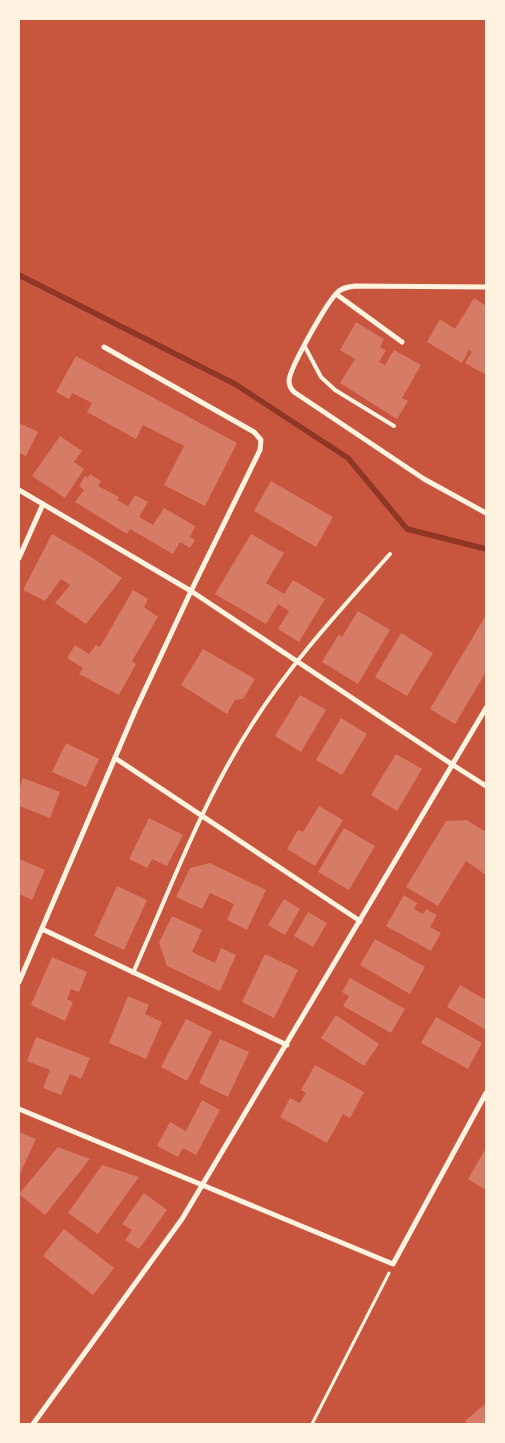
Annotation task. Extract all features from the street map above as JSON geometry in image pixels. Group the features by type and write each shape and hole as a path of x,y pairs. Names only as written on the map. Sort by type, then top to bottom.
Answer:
{"street":[{"path":"486,287 355,286 342,289 336,294 304,345 289,378 292,390 302,397 424,479 486,513"},
{"path":"336,294 402,342"},
{"path":"19,982 115,758 191,591 260,450 261,440 254,432 104,347"},
{"path":"19,490 191,591 453,766 486,786"},
{"path":"19,558 43,504"},
{"path":"33,1424 168,1241 287,1045 486,708"},
{"path":"115,758 360,920"},
{"path":"42,929 287,1045"},
{"path":"19,1109 393,1264 486,1092"}],"lane":[{"path":"304,345 321,377 334,390 394,426"},
{"path":"133,973 202,817 227,766 251,726 298,661 390,554"}],"path":[{"path":"312,1424 393,1264"}],"building":[{"path":"474,298 486,306 486,375 465,363 472,352 469,350 462,363 427,342 440,319 455,329"},
{"path":"356,322 384,339 380,347 386,350 379,362 385,365 394,350 421,365 402,398 408,401 397,419 340,383 355,359 340,350"},
{"path":"76,356 237,443 205,506 164,485 184,446 143,425 136,439 87,412 92,403 72,393 69,399 56,392"},
{"path":"19,423 38,432 26,456 19,453"},
{"path":"60,436 82,451 74,462 84,469 65,498 32,476"},
{"path":"90,474 101,481 98,486 119,497 117,500 128,506 135,495 148,502 139,517 153,525 164,508 195,526 190,537 195,540 190,548 180,542 173,554 130,529 127,534 75,502 84,490 79,486 85,476 88,478"},
{"path":"271,481 333,517 316,547 254,511"},
{"path":"52,534 122,578 86,624 55,603 70,585 61,579 45,601 23,590"},
{"path":"251,534 284,553 266,583 284,594 293,580 325,599 299,642 278,629 289,611 278,604 266,624 215,594"},
{"path":"133,590 148,599 144,607 158,617 132,661 136,664 119,695 79,674 83,668 67,658 75,645 89,654 96,645 100,647"},
{"path":"358,611 390,630 358,684 322,662 339,634 342,637"},
{"path":"486,615 486,672 455,724 430,709"},
{"path":"401,633 433,653 407,696 375,677"},
{"path":"203,649 255,679 243,699 235,700 227,714 181,685"},
{"path":"300,695 326,710 301,752 275,736"},
{"path":"341,718 367,734 342,775 316,760"},
{"path":"66,743 99,759 86,787 52,772"},
{"path":"396,754 422,769 397,811 371,795"},
{"path":"23,778 60,792 50,818 19,806 19,790"},
{"path":"319,806 343,820 315,866 287,849 298,830 303,832"},
{"path":"149,818 183,835 167,866 152,859 147,868 129,859"},
{"path":"467,820 486,832 486,875 466,861 438,906 406,887 446,821"},
{"path":"344,828 375,846 349,890 318,872"},
{"path":"19,859 45,870 32,900 19,894"},
{"path":"210,863 266,890 247,930 227,920 234,904 210,893 202,909 176,897 190,868"},
{"path":"117,886 147,900 124,950 94,936"},
{"path":"404,895 417,903 414,909 423,914 426,909 437,915 430,927 441,933 431,951 386,926"},
{"path":"284,899 300,909 285,935 268,925"},
{"path":"308,912 327,923 313,947 294,936"},
{"path":"172,916 202,930 192,952 215,963 221,948 236,955 220,991 167,966 159,943"},
{"path":"375,939 425,967 410,994 360,965"},
{"path":"265,954 298,970 274,1018 242,1002"},
{"path":"52,957 87,972 79,992 71,989 67,999 73,1002 65,1021 31,1005"},
{"path":"350,978 405,1009 391,1033 343,1006 349,996 342,992"},
{"path":"460,985 486,1000 486,1030 447,1007"},
{"path":"128,996 149,1005 145,1014 162,1022 146,1059 109,1043"},
{"path":"336,1015 379,1044 364,1066 321,1038"},
{"path":"436,1017 482,1043 468,1069 421,1043"},
{"path":"186,1019 212,1032 187,1081 161,1067"},
{"path":"36,1037 90,1058 81,1079 70,1074 61,1095 43,1088 50,1070 27,1061"},
{"path":"220,1039 249,1052 228,1097 199,1083"},
{"path":"315,1065 364,1092 350,1118 343,1114 327,1143 280,1117 290,1098 300,1103 306,1093 301,1090"},
{"path":"202,1100 220,1110 196,1155 183,1148 178,1157 157,1146 170,1122 186,1131"},
{"path":"19,1132 36,1139 19,1176"},
{"path":"58,1147 90,1159 45,1215 19,1194"},
{"path":"486,1148 486,1190 468,1179"},
{"path":"102,1165 139,1177 98,1234 68,1213"},
{"path":"144,1193 167,1210 139,1249 125,1240 132,1230 122,1224"},
{"path":"64,1229 114,1268 93,1295 43,1256"},
{"path":"486,1403 486,1424 468,1424 465,1421"}],"waterway":[{"path":"19,275 235,384 348,458 407,529 486,549"}]}
